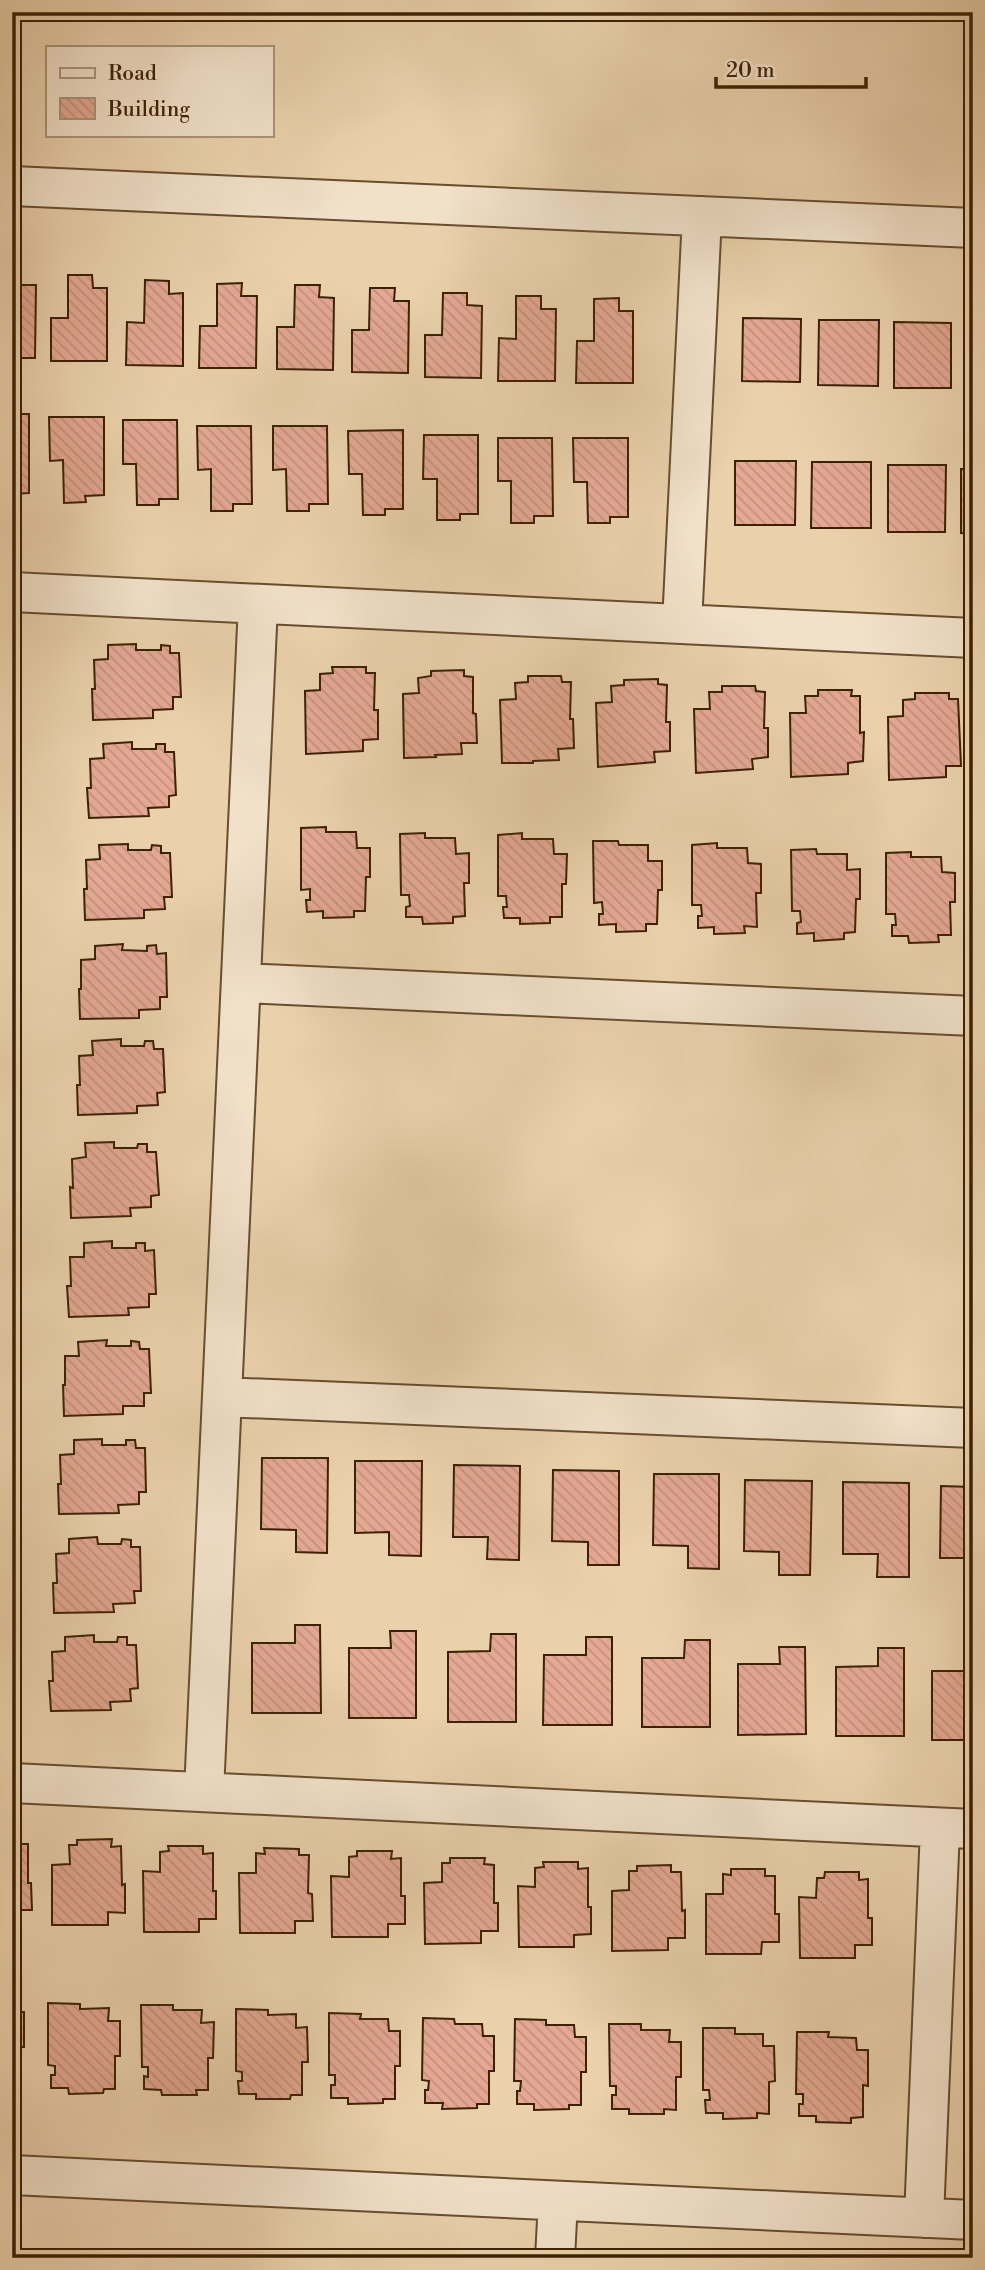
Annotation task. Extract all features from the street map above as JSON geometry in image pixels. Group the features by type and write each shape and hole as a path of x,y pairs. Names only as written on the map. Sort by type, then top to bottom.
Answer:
{"street":[{"path":"12,186 973,228"},
{"path":"682,624 702,216"},
{"path":"12,592 973,638"},
{"path":"204,1792 258,604"},
{"path":"241,983 973,1016"},
{"path":"222,1397 973,1428"},
{"path":"12,1783 957,1829 924,2218"},
{"path":"12,2175 973,2220"},
{"path":"555,2258 558,2201"}],"building":[{"path":"12,272 21,272 21,285 36,285 35,358 12,358"},
{"path":"68,275 92,275 93,288 107,288 107,361 51,361 51,318 68,318"},
{"path":"145,280 169,281 169,294 183,293 183,366 126,365 127,322 144,323"},
{"path":"242,283 241,296 257,296 256,368 199,368 200,326 217,326 217,284"},
{"path":"295,285 320,285 319,297 334,298 333,370 277,369 277,327 294,327"},
{"path":"370,288 395,288 394,301 409,301 408,373 352,372 352,330 369,330"},
{"path":"443,293 467,293 467,305 482,306 481,378 425,377 425,335 442,335"},
{"path":"516,296 541,296 541,309 556,309 555,381 498,381 499,338 516,339"},
{"path":"619,298 619,311 633,311 633,383 576,383 577,341 594,341 594,299"},
{"path":"743,318 801,319 800,382 742,381"},
{"path":"819,320 879,320 878,386 818,385"},
{"path":"894,322 951,323 951,388 894,388"},
{"path":"967,324 973,324 973,390 967,390"},
{"path":"12,414 29,414 29,493 12,494"},
{"path":"49,417 104,417 104,495 85,496 86,502 64,503 63,460 50,461"},
{"path":"123,420 177,420 178,499 159,499 159,505 137,505 136,464 123,464"},
{"path":"197,426 251,426 252,504 233,504 233,511 211,511 211,469 198,470"},
{"path":"273,426 327,426 328,504 309,504 309,511 287,511 286,469 273,470"},
{"path":"403,430 403,509 385,509 385,515 363,515 362,474 349,474 348,431"},
{"path":"424,435 478,435 478,514 460,514 460,520 437,520 437,479 423,479"},
{"path":"498,438 552,438 553,516 534,516 534,523 511,523 511,481 498,481"},
{"path":"573,438 628,438 628,517 610,517 610,523 588,523 587,482 574,482"},
{"path":"735,461 796,461 795,525 735,525"},
{"path":"812,462 871,462 871,528 811,528"},
{"path":"888,465 946,465 945,532 888,532"},
{"path":"961,469 973,469 973,534 961,533"},
{"path":"136,644 136,650 161,650 161,645 170,646 170,653 179,653 181,697 173,697 173,709 153,710 153,718 93,720 94,660 108,659 108,645"},
{"path":"14,656 16,713 12,713"},
{"path":"332,667 366,667 366,673 375,673 374,710 378,710 378,739 363,740 363,751 306,754 305,691 320,690 320,674 333,673"},
{"path":"464,670 464,676 473,677 473,713 476,714 477,743 461,743 462,754 404,758 403,694 419,693 418,678 431,676 431,671"},
{"path":"528,676 561,676 562,682 571,682 570,719 573,719 574,748 558,749 559,760 502,763 500,700 516,699 515,683 528,682"},
{"path":"658,679 658,684 667,685 666,722 670,722 670,751 654,752 655,762 598,767 596,703 612,702 611,686 624,685 624,680"},
{"path":"722,686 755,686 756,691 765,692 764,728 768,728 768,757 752,759 753,769 696,773 694,709 710,709 709,692 722,692"},
{"path":"818,690 852,690 851,696 860,696 860,733 864,732 863,761 848,763 848,774 791,777 790,713 806,713 805,696 818,696"},
{"path":"915,693 949,693 949,699 958,699 961,766 946,766 946,777 889,780 888,717 903,716 903,700 915,699"},
{"path":"132,742 132,749 156,749 156,744 165,744 165,752 174,752 176,795 169,796 169,807 148,808 149,816 89,818 87,788 91,788 90,759 104,758 103,744"},
{"path":"326,827 326,832 356,832 357,848 370,848 370,877 366,877 365,911 354,911 354,917 323,918 323,911 307,912 306,900 310,900 310,889 301,890 301,828"},
{"path":"425,833 425,838 455,838 456,854 469,853 469,883 464,883 465,916 453,917 453,923 423,924 422,917 406,917 406,907 410,906 409,895 401,895 400,834"},
{"path":"522,833 522,839 553,839 554,854 567,854 566,884 562,884 562,917 550,917 550,923 520,924 520,918 504,918 506,896 498,896 498,835"},
{"path":"593,841 618,841 619,845 648,845 648,861 662,861 662,890 658,890 657,924 646,924 646,931 616,932 616,924 599,925 599,914 603,914 602,902 594,903"},
{"path":"717,843 717,848 747,848 748,863 761,864 761,893 756,893 757,927 744,926 745,933 714,934 714,927 698,928 698,916 702,916 701,905 692,905 692,845"},
{"path":"128,844 128,850 151,850 152,845 161,846 161,853 170,853 172,897 164,897 165,909 144,910 144,918 85,920 86,860 100,859 99,845"},
{"path":"816,849 817,854 847,854 847,870 860,869 860,899 856,899 855,932 844,933 844,939 814,941 814,933 797,934 797,923 801,922 800,911 792,911 791,850"},
{"path":"911,852 911,857 941,857 942,872 955,873 955,902 950,902 951,935 938,935 939,942 909,943 908,936 892,936 892,925 896,925 895,914 886,914 886,853"},
{"path":"123,944 122,950 147,951 147,946 156,945 157,954 166,953 167,997 160,997 160,1009 139,1010 139,1018 80,1019 81,960 95,959 95,946"},
{"path":"121,1039 121,1046 144,1046 145,1041 153,1041 154,1049 163,1049 165,1092 157,1093 158,1105 137,1106 137,1113 78,1115 79,1056 93,1055 92,1041"},
{"path":"114,1142 114,1148 137,1148 138,1144 147,1144 147,1152 156,1152 159,1195 151,1196 151,1207 130,1208 131,1216 71,1218 72,1159 86,1157 85,1143"},
{"path":"112,1241 112,1248 136,1248 136,1243 145,1243 145,1251 154,1250 156,1294 149,1294 149,1307 128,1308 129,1315 69,1317 67,1286 71,1286 70,1257 84,1257 84,1243"},
{"path":"107,1340 106,1346 131,1346 131,1341 139,1342 140,1349 149,1349 151,1393 144,1393 144,1406 123,1406 123,1414 64,1416 65,1356 79,1356 78,1342"},
{"path":"102,1439 102,1445 126,1445 126,1440 135,1440 136,1448 145,1448 146,1492 139,1492 139,1504 118,1505 119,1513 59,1514 60,1455 74,1454 74,1440"},
{"path":"262,1458 328,1458 327,1553 296,1552 296,1530 261,1529"},
{"path":"355,1461 422,1461 421,1556 389,1555 389,1532 355,1533"},
{"path":"454,1465 520,1466 519,1560 487,1559 488,1537 453,1537"},
{"path":"553,1470 619,1471 619,1565 588,1565 588,1542 552,1541"},
{"path":"654,1474 719,1474 719,1569 688,1568 688,1546 653,1545"},
{"path":"745,1480 812,1481 810,1575 779,1575 779,1552 744,1551"},
{"path":"843,1482 909,1483 909,1577 877,1577 878,1554 843,1554"},
{"path":"941,1486 973,1487 973,1558 940,1558"},
{"path":"97,1537 98,1544 121,1544 122,1539 131,1540 131,1547 140,1547 141,1591 134,1591 135,1603 113,1604 114,1612 54,1613 56,1554 69,1553 69,1539"},
{"path":"295,1625 320,1625 321,1713 252,1713 252,1643 295,1643"},
{"path":"390,1631 416,1631 416,1718 349,1718 349,1648 391,1648"},
{"path":"491,1634 516,1634 516,1722 448,1722 448,1652 490,1651"},
{"path":"94,1635 94,1642 117,1642 118,1637 127,1637 127,1645 136,1645 138,1688 130,1689 131,1701 110,1702 111,1710 51,1711 49,1681 53,1681 52,1652 65,1651 65,1637"},
{"path":"586,1637 612,1637 612,1725 543,1725 544,1655 586,1655"},
{"path":"685,1640 710,1640 710,1727 642,1727 642,1658 684,1658"},
{"path":"779,1647 805,1647 806,1734 738,1735 738,1664 780,1664"},
{"path":"878,1648 904,1648 904,1736 836,1736 836,1667 878,1666"},
{"path":"932,1671 973,1671 973,1740 932,1740"},
{"path":"12,1838 18,1838 18,1844 28,1844 28,1883 31,1883 32,1910 14,1910 15,1922 12,1922"},
{"path":"112,1839 111,1847 121,1846 125,1913 108,1912 108,1925 52,1925 52,1865 70,1864 69,1845 77,1845 77,1840"},
{"path":"168,1846 203,1846 203,1854 213,1853 216,1919 199,1919 199,1932 144,1932 143,1871 160,1872 160,1852 169,1851"},
{"path":"264,1848 299,1849 299,1855 309,1855 308,1893 312,1894 313,1921 295,1921 295,1933 240,1933 239,1873 256,1873 256,1853 265,1854"},
{"path":"357,1851 392,1851 391,1859 401,1858 401,1896 405,1896 405,1924 388,1924 388,1937 332,1937 331,1876 349,1877 349,1857 357,1856"},
{"path":"450,1858 485,1858 484,1864 494,1865 494,1903 498,1903 498,1931 481,1931 481,1943 425,1944 424,1883 442,1882 442,1863 450,1863"},
{"path":"543,1862 578,1862 578,1869 588,1868 591,1934 574,1935 574,1947 519,1947 518,1886 535,1887 535,1868 544,1867"},
{"path":"671,1865 671,1872 681,1872 685,1938 668,1938 668,1950 612,1951 612,1891 629,1890 629,1871 637,1871 637,1866"},
{"path":"731,1869 765,1869 765,1876 775,1876 775,1914 779,1914 779,1942 762,1942 761,1954 706,1954 706,1894 723,1894 723,1874 731,1875"},
{"path":"825,1872 859,1872 859,1880 868,1879 868,1918 872,1918 872,1945 855,1945 855,1958 800,1958 799,1897 816,1898 817,1878 824,1878"},
{"path":"48,2003 80,2004 80,2009 109,2008 108,2021 120,2021 120,2056 115,2056 115,2089 104,2089 103,2093 69,2094 68,2088 51,2088 51,2075 55,2075 55,2066 48,2065"},
{"path":"141,2005 173,2005 173,2010 202,2010 201,2023 214,2022 213,2058 208,2058 208,2090 196,2090 197,2095 162,2095 161,2090 144,2089 144,2076 148,2077 148,2067 142,2067"},
{"path":"236,2009 268,2010 268,2015 296,2014 296,2028 307,2027 308,2062 302,2062 302,2095 291,2095 290,2099 256,2099 256,2094 239,2094 238,2081 242,2081 242,2072 236,2071"},
{"path":"12,2012 24,2012 24,2047 19,2047 19,2080 12,2079"},
{"path":"329,2013 361,2014 360,2019 388,2019 389,2031 400,2031 400,2066 395,2066 395,2099 383,2099 383,2103 348,2104 348,2098 331,2098 331,2085 335,2085 335,2075 329,2075"},
{"path":"423,2018 454,2019 455,2024 482,2024 483,2036 494,2036 494,2071 489,2071 489,2104 477,2104 477,2108 442,2109 443,2103 425,2103 425,2090 428,2090 429,2081 422,2080"},
{"path":"515,2019 546,2020 546,2025 574,2025 575,2037 586,2037 586,2072 581,2072 581,2105 569,2105 569,2109 534,2110 534,2104 517,2104 517,2091 520,2091 521,2081 514,2081"},
{"path":"609,2024 641,2024 641,2030 670,2030 669,2042 681,2042 681,2077 676,2077 676,2110 664,2109 664,2114 629,2114 629,2109 612,2109 612,2095 616,2095 616,2086 610,2086"},
{"path":"703,2028 735,2028 735,2034 763,2034 763,2046 774,2046 775,2081 769,2082 769,2114 757,2113 757,2118 723,2119 723,2113 706,2113 705,2100 710,2100 709,2090 703,2090"},
{"path":"797,2032 829,2032 828,2037 856,2038 857,2050 868,2050 868,2086 863,2085 863,2117 851,2118 851,2123 816,2122 816,2116 799,2116 799,2104 803,2104 803,2094 796,2094"},
{"path":"966,2042 973,2042 973,2109 966,2109"}]}
